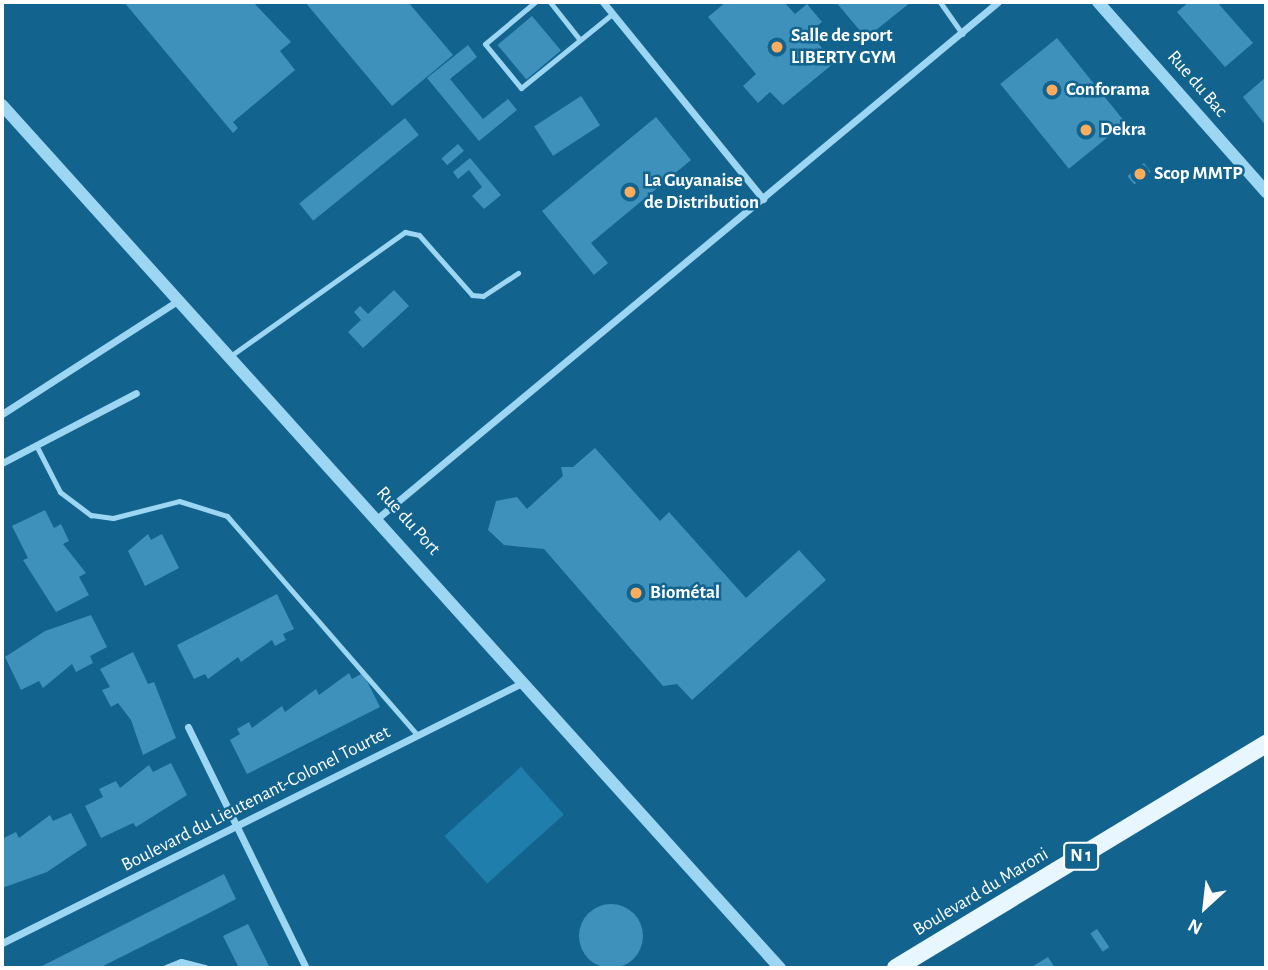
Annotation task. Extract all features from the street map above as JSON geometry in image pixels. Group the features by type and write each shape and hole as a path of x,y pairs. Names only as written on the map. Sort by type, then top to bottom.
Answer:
{"main road":[{"name":"Boulevard du Maroni","path":"897,968 1266,744"}],"street":[{"path":"603,2 763,199"},
{"path":"379,517 998,2"},
{"name":"Rue du Bac","path":"1098,2 1266,192"},
{"name":"Rue du Port","path":"2,105 176,302 379,517 780,968"},
{"path":"2,414 176,302"},
{"path":"2,463 136,393"},
{"name":"Boulevard du Lieutenant-Colonel Tourtet","path":"2,943 524,682"},
{"path":"188,727 306,968"},
{"path":"166,968 181,961 205,968"}],"lane":[{"path":"535,2 486,39 514,86 525,87 612,13"},
{"path":"550,2 580,40"},
{"path":"940,2 962,34"},
{"path":"229,358 405,232 419,235 472,296 483,296 518,273"},
{"path":"36,445 60,492 91,515 113,518 179,500 227,516 418,736"}],"shaded area":[{"path":"521,767 564,815 487,883 444,836"}],"building":[{"path":"124,2 253,2 291,42 280,51 295,70 233,122 238,128 233,133"},
{"path":"305,2 408,2 453,55 392,106"},
{"name":"Salle de sport LIBERTY GYM","path":"726,2 784,2 795,14 807,4 822,22 809,32 834,63 783,105 770,92 758,103 743,86 756,74 708,17"},
{"path":"836,2 911,2 866,38"},
{"path":"1189,2 1217,2 1253,43 1225,67 1177,12"},
{"path":"532,16 561,50 526,79 498,45"},
{"name":"Conforama","path":"1057,38 1126,123 1069,169 1000,84"},
{"path":"468,45 477,57 450,79 483,119 508,99 517,110 479,141 427,78"},
{"path":"1266,77 1266,126 1243,97"},
{"path":"581,96 600,125 553,156 534,126"},
{"path":"656,117 691,160 591,243 608,263 594,275 542,211"},
{"path":"405,118 419,135 313,221 299,204"},
{"path":"458,144 464,151 447,165 441,158"},
{"path":"470,158 501,195 484,209 472,196 482,187 469,170 458,179 453,172"},
{"name":"Scop MMTP","path":"1144,163 1151,172 1134,185 1127,176"},
{"path":"394,290 409,306 363,348 348,332 361,320 354,312 360,306 368,314"},
{"path":"595,448 660,521 669,512 746,598 799,550 826,580 692,700 677,684 663,686 544,549 504,545 488,530 496,501 517,497 527,509 563,476 561,467 573,467"},
{"path":"45,510 54,528 61,524 69,541 63,544 86,573 79,577 89,595 56,612 23,560 28,558 12,526"},
{"path":"148,534 151,540 162,534 179,568 145,586 128,551"},
{"path":"277,594 294,629 283,634 286,640 275,646 272,640 241,662 238,657 208,679 205,674 194,679 177,645"},
{"path":"91,615 107,647 90,656 93,663 76,672 72,664 43,688 39,681 21,690 5,657 45,631"},
{"path":"133,652 148,684 154,682 176,738 143,755 131,720 118,703 111,707 102,690 110,687 100,669"},
{"path":"349,673 352,679 363,673 380,707 247,774 230,740 240,734 237,729 249,722 252,728 282,706 285,712 316,689 319,695"},
{"path":"171,763 187,795 136,827 133,823 101,838 85,806 103,797 99,789 116,781 120,788 149,765 153,772"},
{"path":"71,813 87,845 47,872 2,888 2,839 16,832 19,838 50,815 53,821"},
{"path":"224,874 236,899 213,911 99,968 38,968"},
{"path":"611,904 623,906 634,913 641,924 641,948 634,959 623,966 611,968 599,966 588,959 581,948 579,936 581,924 588,913 599,906"},
{"path":"248,924 270,968 239,968 223,936"},
{"path":"1097,929 1109,947 1103,952 1090,933"},
{"path":"1048,957 1055,968 1030,968"}],"place":[{"name":"Salle de sport LIBERTY GYM","path":"777,47"},
{"name":"Conforama","path":"1052,90"},
{"name":"Dekra","path":"1086,130"},
{"name":"Scop MMTP","path":"1140,174"},
{"name":"La Guyanaise de Distribution","path":"630,192"},
{"name":"Biométal","path":"636,593"}]}
